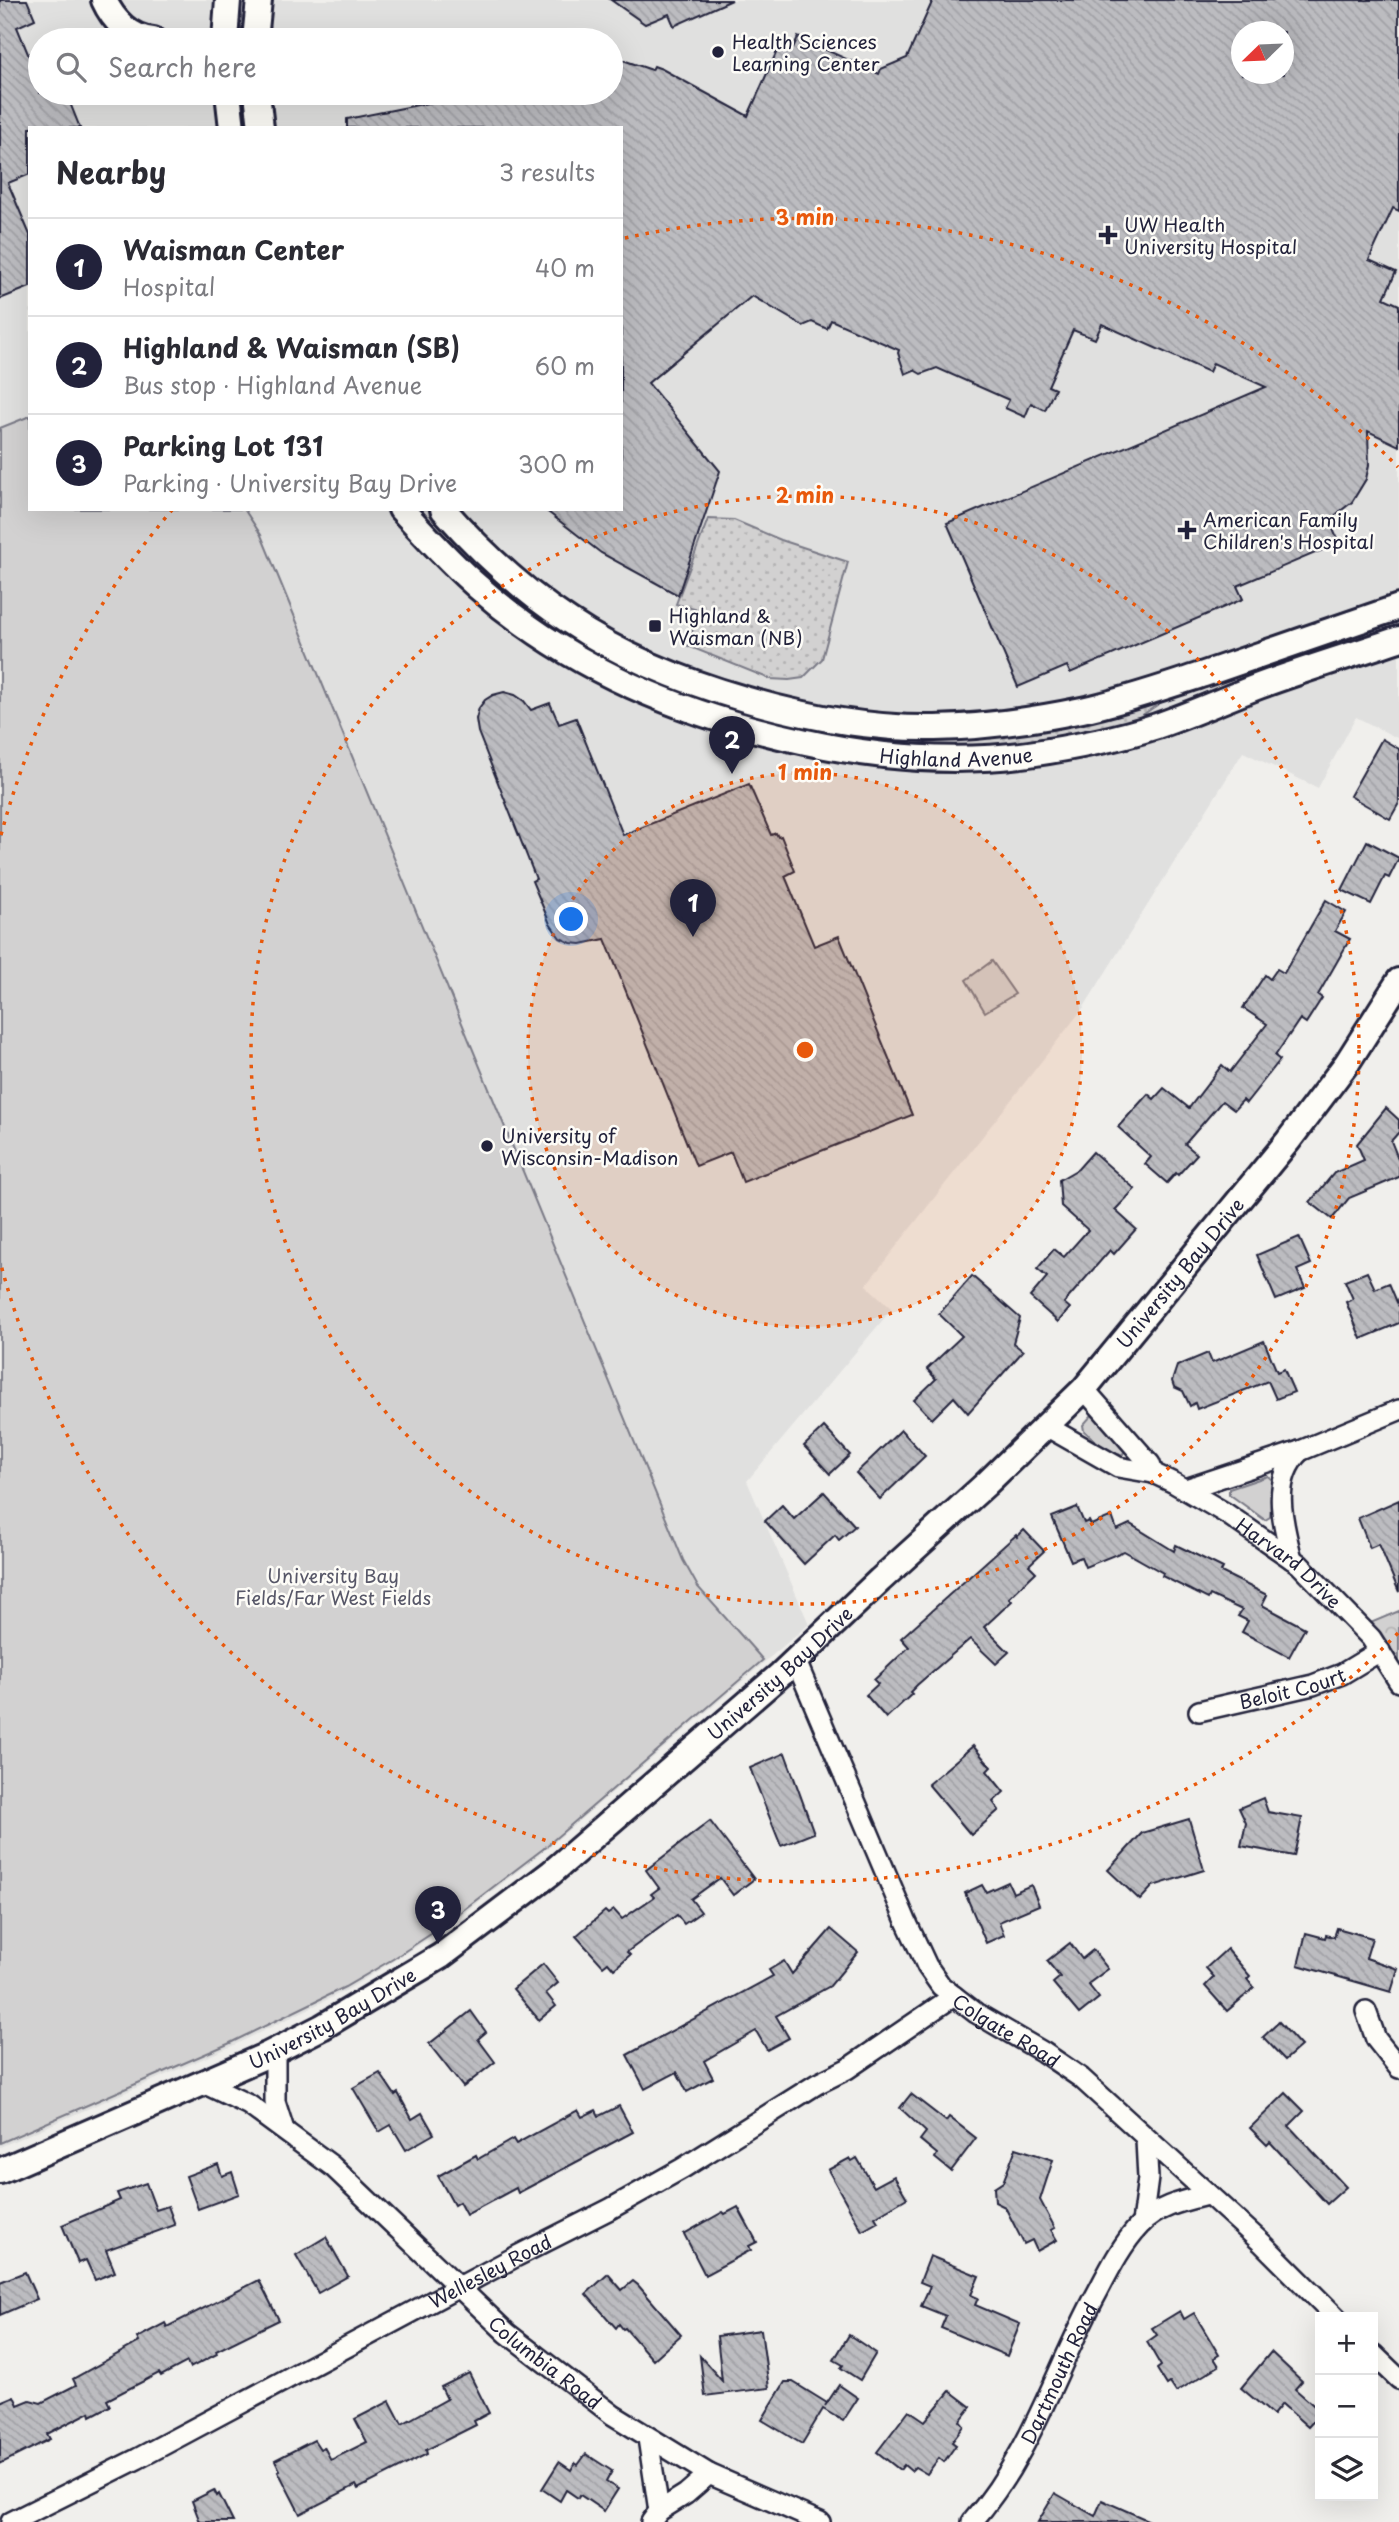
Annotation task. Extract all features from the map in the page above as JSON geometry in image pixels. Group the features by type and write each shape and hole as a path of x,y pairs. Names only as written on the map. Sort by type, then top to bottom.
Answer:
{"street":[{"path":"104,0 111,16 125,28"},
{"path":"226,28 228,0"},
{"path":"256,28 259,0"},
{"path":"229,105 232,126"},
{"path":"258,105 261,126"},
{"name":"Highland Avenue","path":"403,511 495,602 577,658 620,681 662,701 725,722 780,736 865,752 937,760 989,758 1082,744 1157,726 1261,685 1399,639"},
{"name":"Highland Avenue","path":"445,511 539,601 615,648 667,671 736,696 843,720 905,727 984,725 1042,717 1126,699 1399,607"},
{"name":"University Bay Drive","path":"0,2171 275,2051 395,1985 441,1956 551,1873 781,1674 1084,1389 1288,1141 1347,1063 1399,981"},
{"name":"Harvard Drive","path":"1084,1389 1150,1464 1153,1473"},
{"path":"1186,1489 1300,1451 1399,1409"},
{"name":"Harvard Drive","path":"1046,1426 1118,1467 1153,1473 1186,1489 1292,1559 1371,1638 1399,1682"},
{"path":"1292,1559 1281,1511 1281,1493 1288,1465 1300,1451"},
{"name":"Beloit Court","path":"1199,1712 1312,1685 1342,1674 1380,1651"},
{"name":"Colgate Road","path":"794,1659 906,1922 941,1986 976,2013 1043,2052 1081,2078 1263,2244 1331,2312"},
{"name":"Wellesley Road","path":"11,2522 137,2459 611,2209 683,2168 817,2084 847,2069 954,1996"},
{"path":"1366,2011 1377,2039 1399,2068"},
{"path":"275,2051 275,2102 284,2130"},
{"name":"Columbia Road","path":"203,2082 249,2105 332,2166 507,2333 613,2415 709,2474 820,2522"},
{"name":"Dartmouth Road","path":"1142,2223 1148,2178 1146,2140"},
{"name":"Dartmouth Road","path":"972,2522 1009,2473 1031,2435 1084,2316 1129,2237 1142,2223 1173,2203 1207,2195"},
{"path":"1378,2359 1399,2379"},
{"path":"648,2438 655,2516"},
{"path":"655,2516 709,2474"}],"shaded area":[{"name":"University of Wisconsin-Madison","path":"0,0 1399,0 1399,739 1356,717 1318,788 1243,752 1084,1007 866,1285 892,1309 747,1481 809,1624 545,1850 438,1933 347,1990 230,2047 0,2147"}],"green space":[{"name":"University Bay Fields/Far West Fields","path":"28,417 28,511 245,511 261,535 683,1560 698,1587 763,1660 543,1849 437,1930 393,1959 345,1987 228,2044 0,2143 0,428"},
{"path":"414,511 434,511 475,554 465,564"},
{"path":"708,519 734,520 781,540 848,562 822,659 803,678 770,679 688,646 698,610 676,604"},
{"path":"550,624 619,666 726,703 768,714 767,719 724,708 617,670 547,629"},
{"path":"1376,626 1347,646 1295,665 1291,655"},
{"path":"1163,701 1135,720 1065,737 990,747 911,748 911,740 1007,735 1069,725"},
{"path":"992,961 1015,994 985,1012 966,980"},
{"path":"1091,1416 1099,1417 1125,1449 1123,1454 1113,1455 1084,1431 1083,1425"},
{"path":"1268,1476 1273,1481 1270,1517 1265,1520 1229,1494 1229,1489"},
{"path":"1399,1611 1399,1667 1392,1650 1368,1624"}],"building":[{"path":"0,0 27,0 35,19 17,27 28,54 28,105 71,105 79,126 28,126 28,175 8,183 28,230 28,288 0,299"},
{"path":"611,0 732,0 674,26 669,14 645,24"},
{"name":"UW Health University Hospital","path":"933,0 1399,0 1399,211 1393,208 1369,260 1396,272 1384,298 1399,305 1399,446 1368,431 1369,465 1366,479 1352,502 1329,520 1339,543 1237,586 1243,599 1070,673 1067,666 1018,687 947,523 1266,387 1213,363 1209,372 1102,324 1095,339 1073,330 1048,386 1055,389 1045,410 1031,403 1025,417 1005,408 1009,400 937,368 921,374 914,370 905,374 899,350 831,320 827,329 812,322 803,326 752,296 648,383 720,471 678,595 601,553 547,511 623,511 623,126 347,126 347,119 418,105 623,105 623,60 652,70 654,66 662,69 748,116 781,42 793,48 798,37 879,74 881,69 907,58"},
{"path":"504,692 524,701 531,710 550,703 559,724 576,718 623,835 749,784 771,835 776,833 778,837 781,836 795,871 785,876 814,946 839,936 912,1115 743,1182 731,1152 696,1166 605,939 581,944 560,938 550,924 532,881 536,879 478,732 476,719 485,700"},
{"path":"1382,739 1399,749 1399,803 1390,819 1350,796"},
{"path":"1367,841 1399,858 1389,878 1385,876 1371,904 1342,890"},
{"path":"1326,900 1346,912 1335,931 1350,939 1318,995 1322,998 1306,1023 1300,1019 1275,1056 1280,1060 1246,1103 1243,1100 1234,1110 1222,1101 1185,1144 1197,1154 1167,1183 1145,1164 1151,1157 1118,1127 1148,1094 1154,1099 1164,1088 1189,1108 1222,1065 1230,1072 1267,1024 1243,1008 1265,975 1270,979 1277,969 1284,973"},
{"path":"1386,1108 1399,1120 1399,1132 1391,1141 1399,1161 1399,1177 1349,1198 1332,1219 1310,1202 1334,1173 1364,1160 1357,1144"},
{"path":"1093,1152 1135,1189 1115,1210 1136,1229 1114,1254 1110,1250 1064,1303 1070,1308 1058,1322 1030,1297 1047,1277 1037,1269 1054,1249 1064,1257 1088,1230 1061,1206 1059,1180 1078,1169"},
{"path":"1299,1237 1311,1264 1297,1270 1305,1288 1276,1300 1257,1255"},
{"path":"1367,1272 1375,1289 1389,1283 1399,1307 1399,1323 1361,1339 1346,1302 1353,1299 1345,1281"},
{"path":"972,1276 1020,1318 1013,1343 1023,1351 968,1413 954,1397 932,1419 914,1400 936,1379 927,1369 962,1336 939,1314"},
{"path":"1264,1341 1277,1372 1284,1369 1294,1392 1276,1399 1268,1381 1197,1409 1195,1403 1190,1406 1183,1391 1174,1387 1172,1381 1177,1366 1208,1353 1212,1363"},
{"path":"824,1427 850,1455 830,1474 804,1446"},
{"path":"901,1430 925,1456 880,1499 856,1473"},
{"path":"824,1492 855,1526 839,1540 835,1535 804,1564 765,1521 782,1505 794,1519"},
{"path":"1399,1500 1399,1592 1379,1544 1370,1548 1358,1518"},
{"path":"1077,1507 1084,1523 1089,1521 1091,1525 1112,1516 1117,1530 1130,1524 1174,1551 1176,1545 1223,1568 1221,1572 1267,1595 1262,1605 1305,1628 1289,1657 1242,1632 1248,1621 1238,1616 1242,1610 1210,1595 1208,1599 1162,1576 1163,1573 1124,1551 1085,1567 1081,1557 1071,1561 1052,1517"},
{"path":"1024,1530 1044,1551 1029,1565 1036,1572 1009,1598 1012,1601 984,1627 1009,1652 996,1664 970,1639 917,1685 910,1692 912,1694 886,1718 866,1695 878,1684 874,1680 909,1647 901,1638"},
{"path":"973,1746 991,1767 987,1771 1004,1792 993,1802 999,1810 971,1835 928,1784"},
{"path":"785,1753 814,1833 781,1846 750,1768"},
{"path":"1263,1798 1268,1812 1302,1818 1294,1856 1241,1846 1246,1823 1239,1808"},
{"path":"1189,1819 1204,1870 1153,1886 1140,1900 1108,1870 1142,1833"},
{"path":"710,1821 754,1879 733,1895 720,1878 691,1899 701,1912 684,1924 677,1915 627,1952 630,1955 614,1969 608,1962 603,1966 576,1936 605,1911 608,1914 614,1910 622,1919 654,1897 651,1894 659,1888 646,1870"},
{"path":"1008,1882 1013,1893 1031,1885 1039,1905 999,1922 1004,1935 986,1943 965,1893 982,1885 986,1892"},
{"path":"1337,1928 1372,1938 1366,1958 1398,1969 1391,1992 1298,1965 1306,1933 1325,1938 1326,1935 1334,1937"},
{"path":"831,1929 858,1952 830,1986 776,2016 789,2038 767,2050 756,2031 704,2061 713,2078 687,2092 677,2072 645,2089 627,2055 773,1976 769,1970 784,1961 792,1974"},
{"path":"1070,1943 1082,1959 1093,1950 1108,1969 1088,1984 1099,1998 1079,2014 1053,1983 1060,1977 1047,1961"},
{"path":"1227,1949 1250,1976 1247,1979 1254,1988 1227,2011 1205,1986 1214,1977 1206,1968"},
{"path":"543,1964 558,1983 546,1993 556,2006 539,2020 513,1989"},
{"path":"471,2011 486,2032 478,2039 495,2062 463,2087 429,2044"},
{"path":"1279,2022 1301,2046 1285,2060 1263,2037"},
{"path":"380,2073 395,2095 398,2093 412,2119 422,2113 434,2134 406,2150 391,2125 379,2132 353,2088"},
{"path":"1286,2093 1304,2111 1289,2126 1346,2187 1327,2204 1270,2142 1267,2145 1250,2128"},
{"path":"911,2094 946,2121 949,2117 976,2138 951,2171 935,2158 937,2154 920,2140 926,2132 900,2108"},
{"path":"619,2106 633,2132 518,2193 516,2188 466,2215 459,2202 454,2205 438,2176 476,2155 478,2159 513,2139 516,2144 578,2110 582,2117 596,2110 599,2116"},
{"path":"1016,2148 1053,2160 1040,2200 1055,2228 1051,2230 1057,2240 1037,2251 1032,2240 1024,2244 1005,2207 995,2202 994,2188 1003,2182"},
{"path":"850,2158 852,2161 857,2158 874,2187 894,2176 907,2198 875,2217 878,2222 862,2231 828,2170"},
{"path":"218,2164 222,2176 232,2172 239,2194 198,2209 186,2176"},
{"path":"146,2183 156,2210 168,2206 175,2225 106,2250 115,2272 95,2280 86,2260 78,2263 62,2225 120,2200 117,2193"},
{"path":"738,2207 757,2242 749,2246 751,2250 705,2275 684,2234 723,2212 725,2214"},
{"path":"326,2237 348,2276 318,2293 296,2255"},
{"path":"930,2256 979,2276 971,2295 978,2298 975,2305 1020,2324 1007,2356 941,2328 946,2316 921,2306 930,2286 920,2282"},
{"path":"25,2272 37,2299 0,2315 0,2282"},
{"path":"608,2274 622,2290 633,2281 638,2285 681,2335 653,2360 625,2328 619,2324 616,2328 586,2294"},
{"path":"259,2280 279,2320 216,2351 217,2354 190,2368 187,2362 161,2376 159,2373 107,2400 110,2406 91,2416 90,2412 47,2434 50,2439 0,2464 0,2402 14,2396 18,2405 30,2400 41,2403 76,2385 73,2379 139,2342 137,2338 165,2323 167,2327"},
{"path":"1180,2311 1184,2319 1194,2313 1219,2355 1214,2358 1219,2366 1176,2392 1170,2383 1167,2385 1157,2369 1161,2366 1147,2342 1157,2335 1152,2328"},
{"path":"761,2330 769,2388 705,2396 700,2356 722,2381 717,2336"},
{"path":"849,2335 876,2353 860,2380 834,2360"},
{"path":"1271,2352 1302,2381 1295,2389 1315,2407 1315,2419 1308,2427 1282,2404 1273,2415 1241,2388"},
{"path":"469,2373 489,2413 474,2421 476,2425 426,2450 427,2454 358,2489 356,2485 300,2514 275,2460 314,2440 320,2449 324,2447 331,2460 367,2442 355,2419 390,2401 402,2424 447,2399 441,2387"},
{"path":"785,2382 793,2382 827,2403 839,2385 858,2398 843,2421 823,2409 802,2444 762,2420"},
{"path":"950,2391 971,2407 960,2421 964,2426 952,2442 956,2445 944,2462 939,2458 927,2474 915,2467 911,2471 904,2465 900,2470 877,2452 909,2410 925,2421"},
{"path":"586,2454 612,2471 606,2482 618,2489 604,2511 580,2495 578,2498 566,2490 560,2501 542,2489 559,2462 571,2470"},
{"path":"214,2490 217,2496 219,2494 233,2522 200,2522 192,2501"},
{"path":"1055,2493 1095,2516 1102,2500 1152,2522 1038,2522"}],"place":[{"name":"Health Sciences Learning Center","path":"718,52"},
{"name":"UW Health University Hospital","path":"1108,235"},
{"name":"American Family Children's Hospital","path":"1187,530"},
{"name":"Highland & Waisman (NB)","path":"655,626"},
{"name":"Highland & Waisman (SB)","path":"732,774"},
{"name":"Waisman Center","path":"693,937"},
{"name":"University of Wisconsin-Madison","path":"487,1146"},
{"name":"Parking Lot 131","path":"438,1944"}]}
